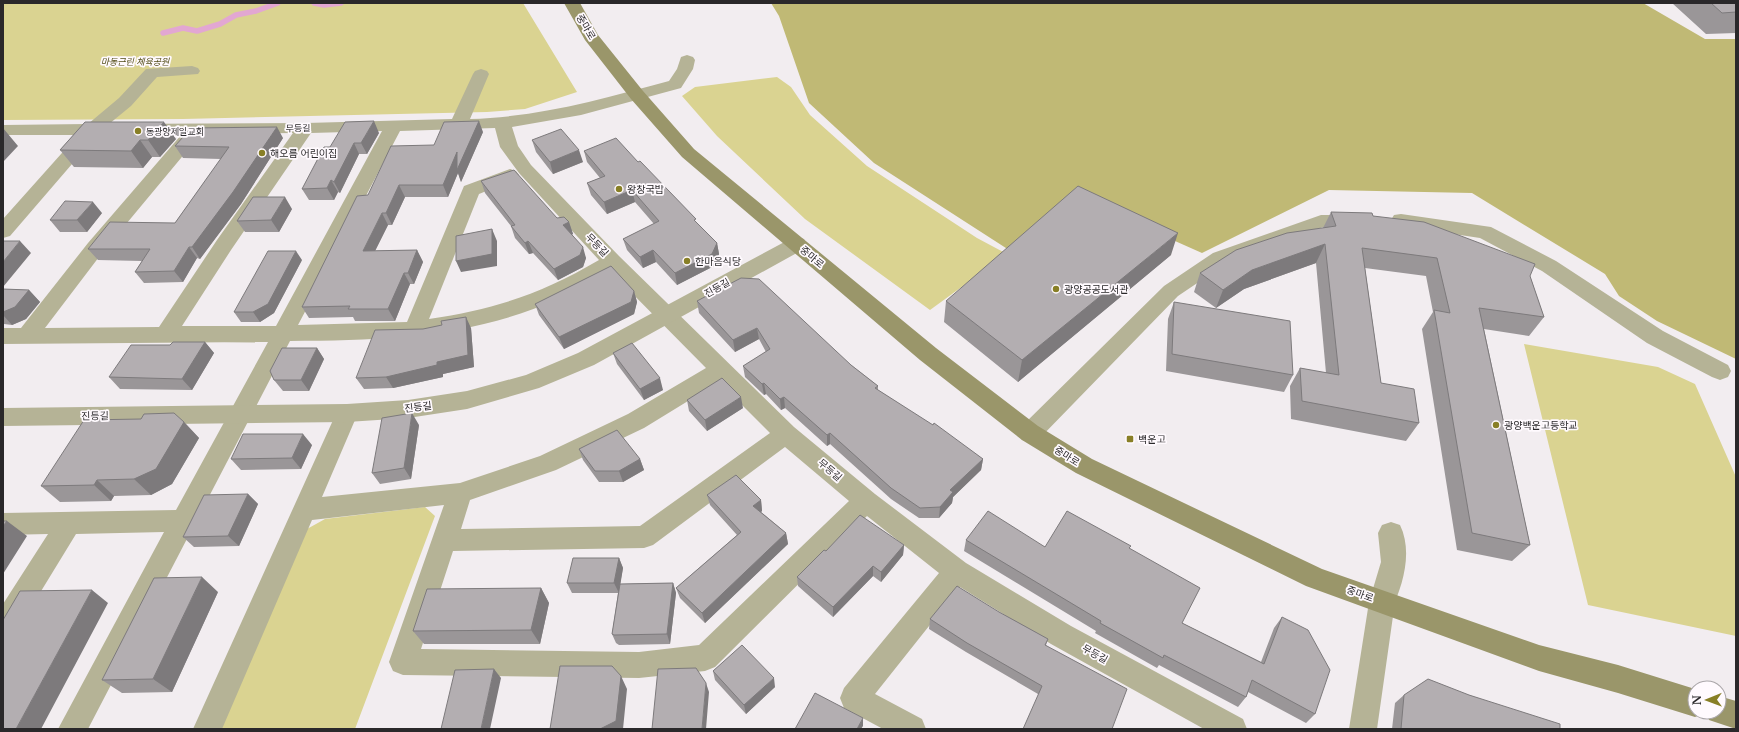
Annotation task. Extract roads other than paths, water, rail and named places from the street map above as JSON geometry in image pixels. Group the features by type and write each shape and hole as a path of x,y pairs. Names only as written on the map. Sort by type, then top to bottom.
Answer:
{"main road":[{"name":"중마로","path":"572,3 591,38 636,94 688,153 928,354 1030,433 1084,466 1315,578 1539,658 1687,700"}],"street":[{"name":"무등길","path":"3,130 306,128 502,123 541,118 675,84 685,69 687,60"},
{"path":"3,231 93,129 125,102 152,72 192,71"},
{"path":"458,125 482,74"},
{"name":"무등길","path":"502,123 509,147 525,169 612,261 786,434 866,501 957,571 1198,721 1233,729"},
{"path":"72,729 394,126"},
{"path":"165,335 224,245 306,128"},
{"path":"27,336 94,248 196,129"},
{"path":"416,329 471,190 525,169"},
{"path":"1030,433 1171,291 1220,258 1320,221 1400,220 1484,232 1549,266 1655,337 1720,371"},
{"name":"진등길","path":"3,417 346,414 408,409 467,400 531,382 586,359 797,244"},
{"path":"3,336 387,333 470,320 520,306 552,295 612,261"},
{"path":"304,510 460,494 548,463 636,421 721,370"},
{"path":"207,729 346,414"},
{"path":"444,540 644,537 786,434"},
{"path":"460,494 403,662 639,665 705,658 866,501"},
{"path":"3,524 182,521"},
{"path":"3,628 69,523"},
{"path":"1363,729 1382,602 1394,562 1391,533"},
{"path":"912,729 854,698 957,571"}],"waterway":[{"path":"163,33 183,28 197,31 220,24 236,15 256,11 278,3"},
{"path":"314,3 324,5 341,3"}],"place":[{"name":"동광양제일교회","path":"138,131"},
{"name":"해오름 어린이집","path":"262,153"},
{"name":"왕창국밥","path":"619,189"},
{"name":"한마음식당","path":"687,261"},
{"name":"광양공공도서관","path":"1056,289"},
{"name":"광양백운고등학교","path":"1496,425"},
{"name":"백운고","path":"1130,439"}],"park label":[{"name":"마동근린 체육공원","path":"135,61"}]}
